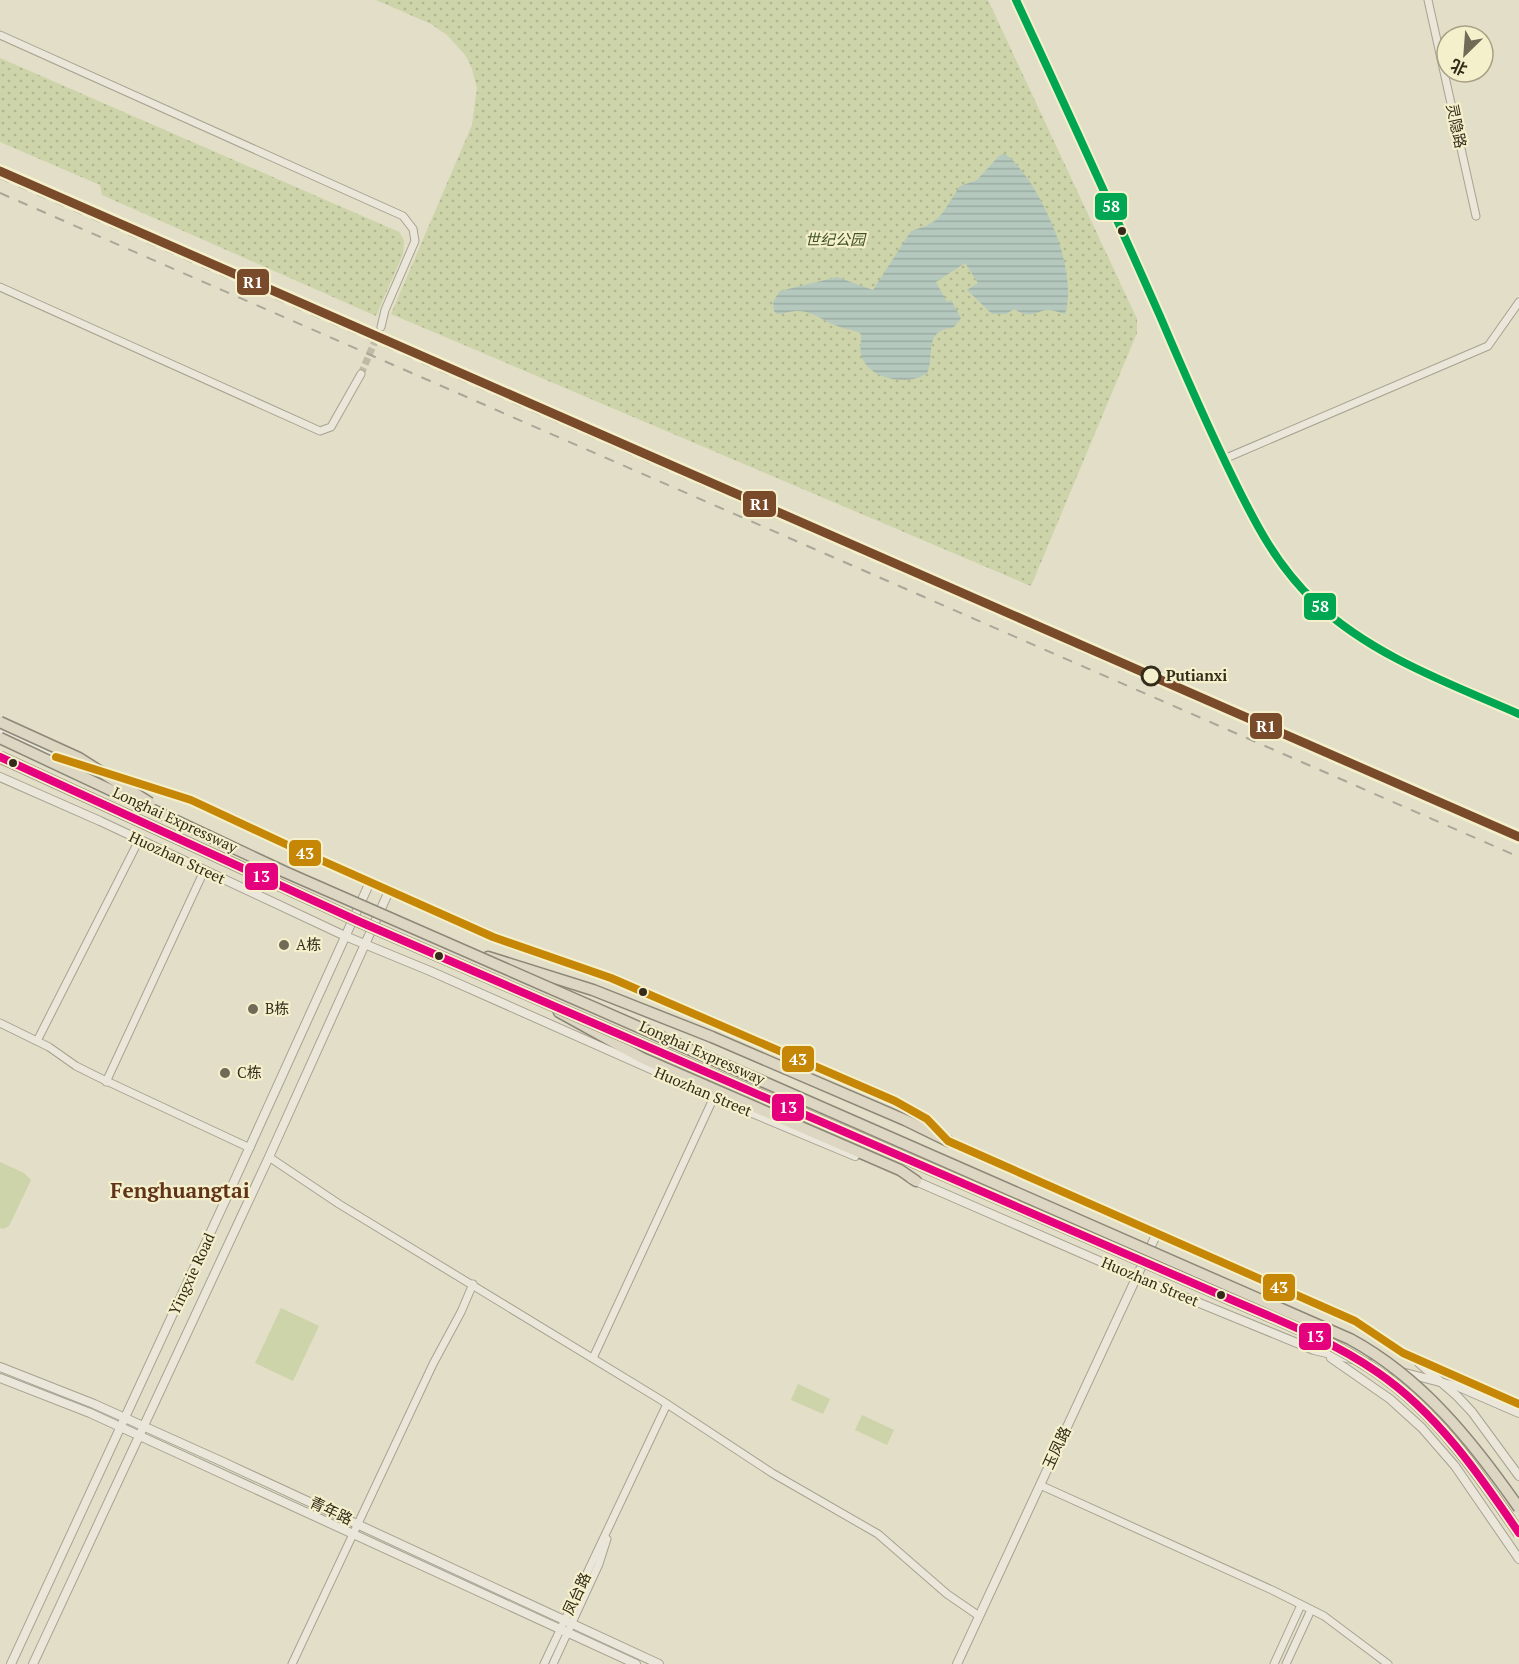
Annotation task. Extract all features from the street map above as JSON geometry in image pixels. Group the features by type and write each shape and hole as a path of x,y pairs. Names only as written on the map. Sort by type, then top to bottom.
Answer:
{"highway":[{"path":"0,722 79,758 189,827"},
{"name":"Longhai Expressway","path":"0,738 285,872 1350,1339 1402,1375 1435,1403 1482,1456 1519,1508"},
{"name":"Longhai Expressway","path":"0,757 358,921 1236,1302 1352,1357 1378,1373 1406,1395 1443,1431 1471,1464 1519,1533"},
{"path":"0,763 39,776"},
{"path":"453,946 593,990 712,1037 905,1120 948,1141"},
{"path":"516,990 642,1058 887,1164 916,1181"}],"street":[{"path":"1016,0 1224,459 1261,535 1289,574 1346,628 1402,663 1519,714"},
{"name":"灵隐路","path":"1428,0 1476,216"},
{"path":"0,35 403,216 413,229 415,242 385,310 381,327"},
{"path":"0,287 320,431 331,428 361,374"},
{"path":"1224,459 1488,346 1519,302"},
{"path":"0,730 59,758 191,800 493,937 610,978 894,1101 927,1119 948,1141 1355,1321 1440,1380 1472,1412 1519,1476"},
{"name":"Huozhan Street","path":"0,777 345,936 1136,1277 1314,1350 1440,1380 1519,1413"},
{"path":"38,1041 139,840"},
{"path":"106,1082 204,871"},
{"name":"Yingxie Road","path":"10,1664 250,1148 370,882"},
{"name":"Yingxie Road","path":"33,1664 269,1157 389,891"},
{"path":"0,1023 49,1047 76,1066 106,1082 250,1148"},
{"path":"593,1358 714,1097"},
{"path":"269,1157 339,1204 667,1404 772,1473 878,1534 947,1594 979,1616"},
{"name":"玉凤路","path":"957,1664 1157,1233"},
{"path":"292,1664 473,1284"},
{"path":"1314,1350 1334,1359 1362,1378 1422,1428 1455,1466 1519,1559"},
{"path":"1403,1353 1519,1404"},
{"name":"青年路","path":"0,1367 125,1418 659,1664"},
{"name":"青年路","path":"0,1378 121,1427 636,1664"},
{"name":"凤台路","path":"553,1664 564,1631 599,1564 611,1525 667,1404"},
{"path":"1040,1485 1324,1616 1388,1664"},
{"path":"1274,1664 1301,1605"},
{"path":"1286,1664 1311,1610"},
{"name":"凤台路","path":"544,1664 564,1631"}],"green space":[{"name":"世纪公园","path":"376,0 988,0 1137,319 1137,333 1031,586 391,314 472,125 477,88 466,56 447,35 431,24"},
{"path":"0,58 399,232 404,240 403,254 376,316 102,195 100,185 0,142"},
{"path":"0,1162 24,1173 31,1180 9,1226 3,1229 0,1228"},
{"path":"281,1308 319,1326 293,1381 255,1363"},
{"path":"798,1384 830,1399 823,1414 791,1400"},
{"path":"862,1415 894,1430 887,1445 855,1430"}],"shaded area":[{"path":"1004,154 1015,163 1031,184 1041,200 1058,239 1067,279 1068,297 1065,314 1049,310 1025,314 1014,309 1006,314 992,314 967,290 978,283 965,263 936,282 947,302 951,300 961,318 954,327 939,332 934,337 927,373 920,377 902,380 883,376 868,367 861,353 861,333 837,326 807,312 794,311 777,314 774,311 773,302 780,291 837,277 873,290 911,231 936,220 960,186 977,180 999,156"}],"tunnel":[{"path":"361,374 381,327"}],"railway":[{"path":"0,178 1519,843"},
{"path":"0,193 1519,857"}],"transit line":[{"name":"58","path":"1016,0 1214,438 1250,512 1279,560 1316,603 1362,638 1412,667 1519,714"},
{"name":"R1","path":"0,171 1519,837"},
{"name":"13","path":"0,757 358,921 1319,1338 1377,1372 1419,1406 1456,1446 1519,1533"},
{"name":"43","path":"56,757 191,800 493,937 611,978 895,1101 927,1119 948,1141 1355,1321 1403,1353 1519,1404"}],"place":[{"name":"Putianxi","path":"1151,676"},
{"name":"A栋","path":"284,945"},
{"name":"B栋","path":"253,1009"},
{"name":"C栋","path":"225,1073"}],"district":[{"name":"Fenghuangtai","path":"180,1191"}]}
